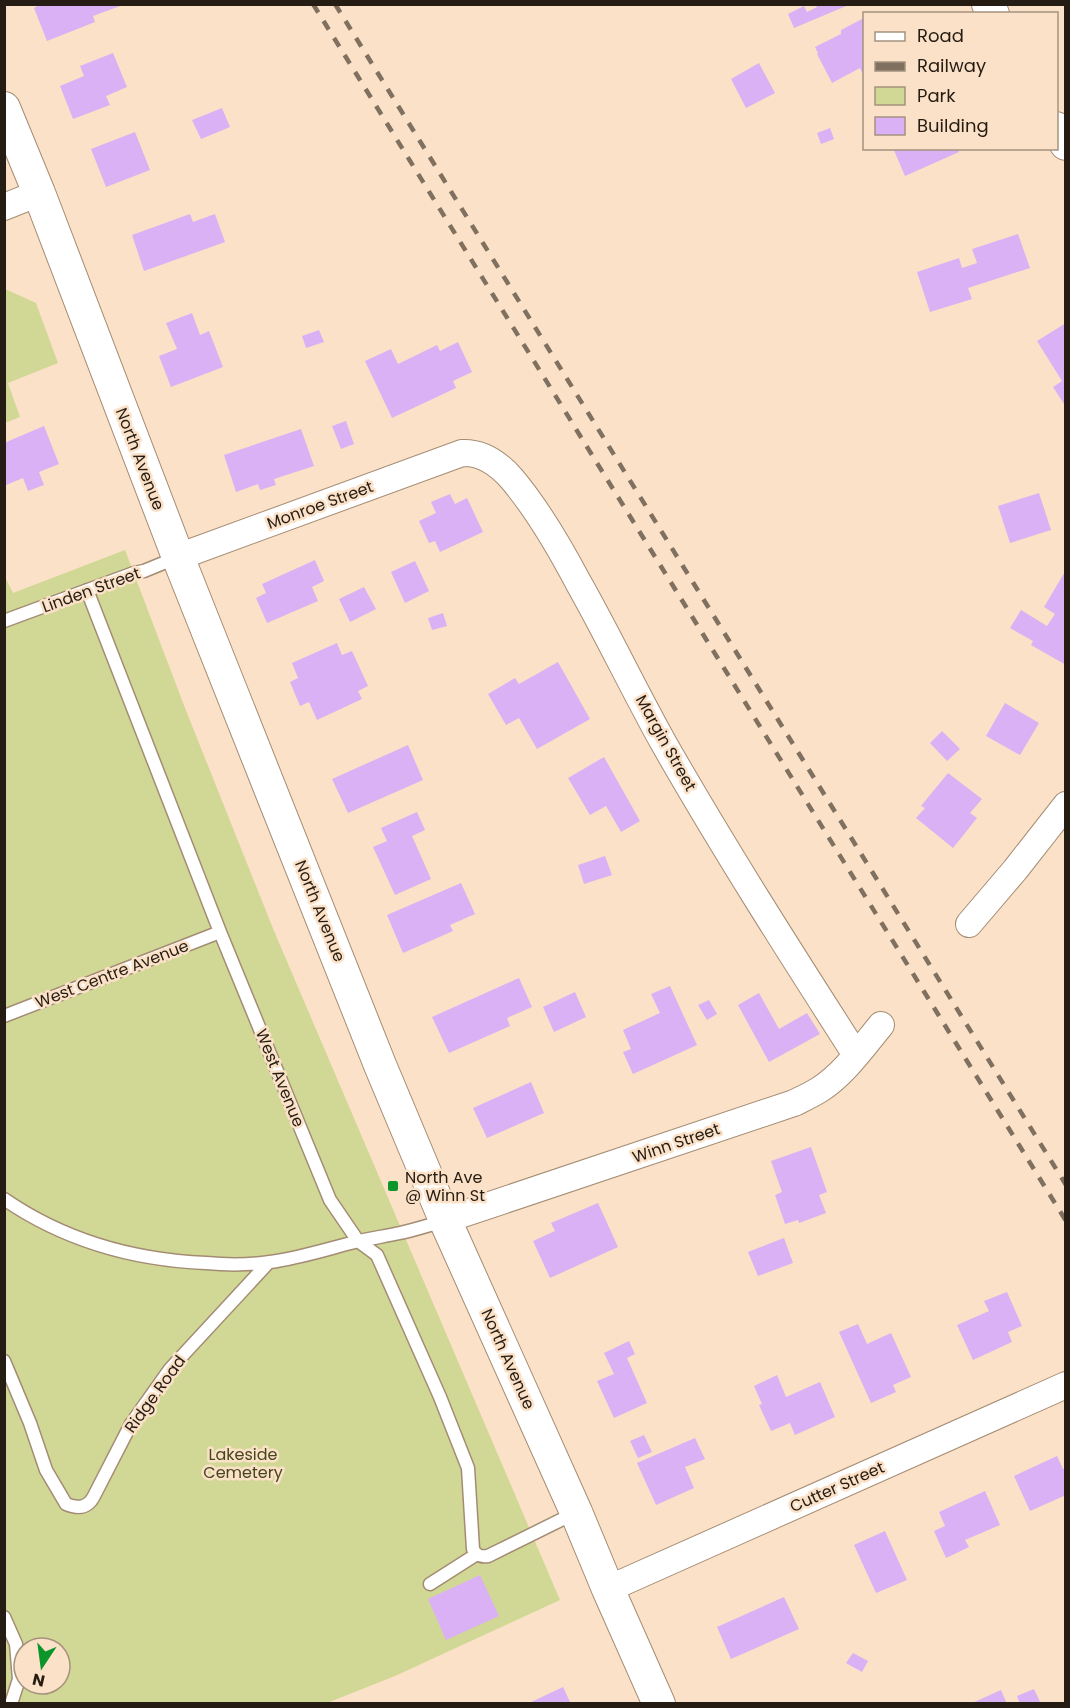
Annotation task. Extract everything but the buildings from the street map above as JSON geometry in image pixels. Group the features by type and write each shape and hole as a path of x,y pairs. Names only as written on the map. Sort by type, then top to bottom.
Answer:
{"street":[{"name":"North Avenue","path":"4,108 39,193 178,557 380,1065 445,1220 659,1704"},
{"path":"4,207 39,193"},
{"name":"Monroe Street","path":"178,557 462,453"},
{"name":"Margin Street","path":"462,453 473,453 489,459 505,471 555,540 663,741 750,887 856,1055"},
{"path":"969,924 1015,870 1065,805"},
{"name":"Winn Street","path":"445,1220 794,1103 831,1081 881,1025"},
{"name":"Cutter Street","path":"608,1589 1065,1385"}],"lane":[{"name":"Linden Street","path":"4,621 178,557"},
{"name":"West Avenue","path":"87,590 220,932 330,1200 358,1241 377,1255 440,1397 468,1468 473,1549 477,1554"},
{"name":"West Centre Avenue","path":"4,1016 220,932"},
{"path":"4,1198 52,1227 106,1248 159,1260 227,1265 269,1262 402,1233 445,1220"},
{"name":"Ridge Road","path":"4,1361 30,1423 46,1470 66,1504 80,1507 87,1505 92,1501 131,1424 170,1369 269,1262"},
{"path":"430,1584 477,1554 488,1556 576,1512"},
{"path":"4,1617 16,1644 19,1679 11,1704"}],"green space":[{"path":"5,289 36,303 58,363 8,383 20,417 5,423"},
{"name":"Lakeside Cemetery","path":"125,550 274,931 560,1600 395,1676 327,1703 5,1703 4,575 13,593"}],"railway":[{"path":"313,4 1066,1221"},
{"path":"335,4 1066,1185"}],"place":[{"name":"North Ave @ Winn St","path":"393,1186"}]}
